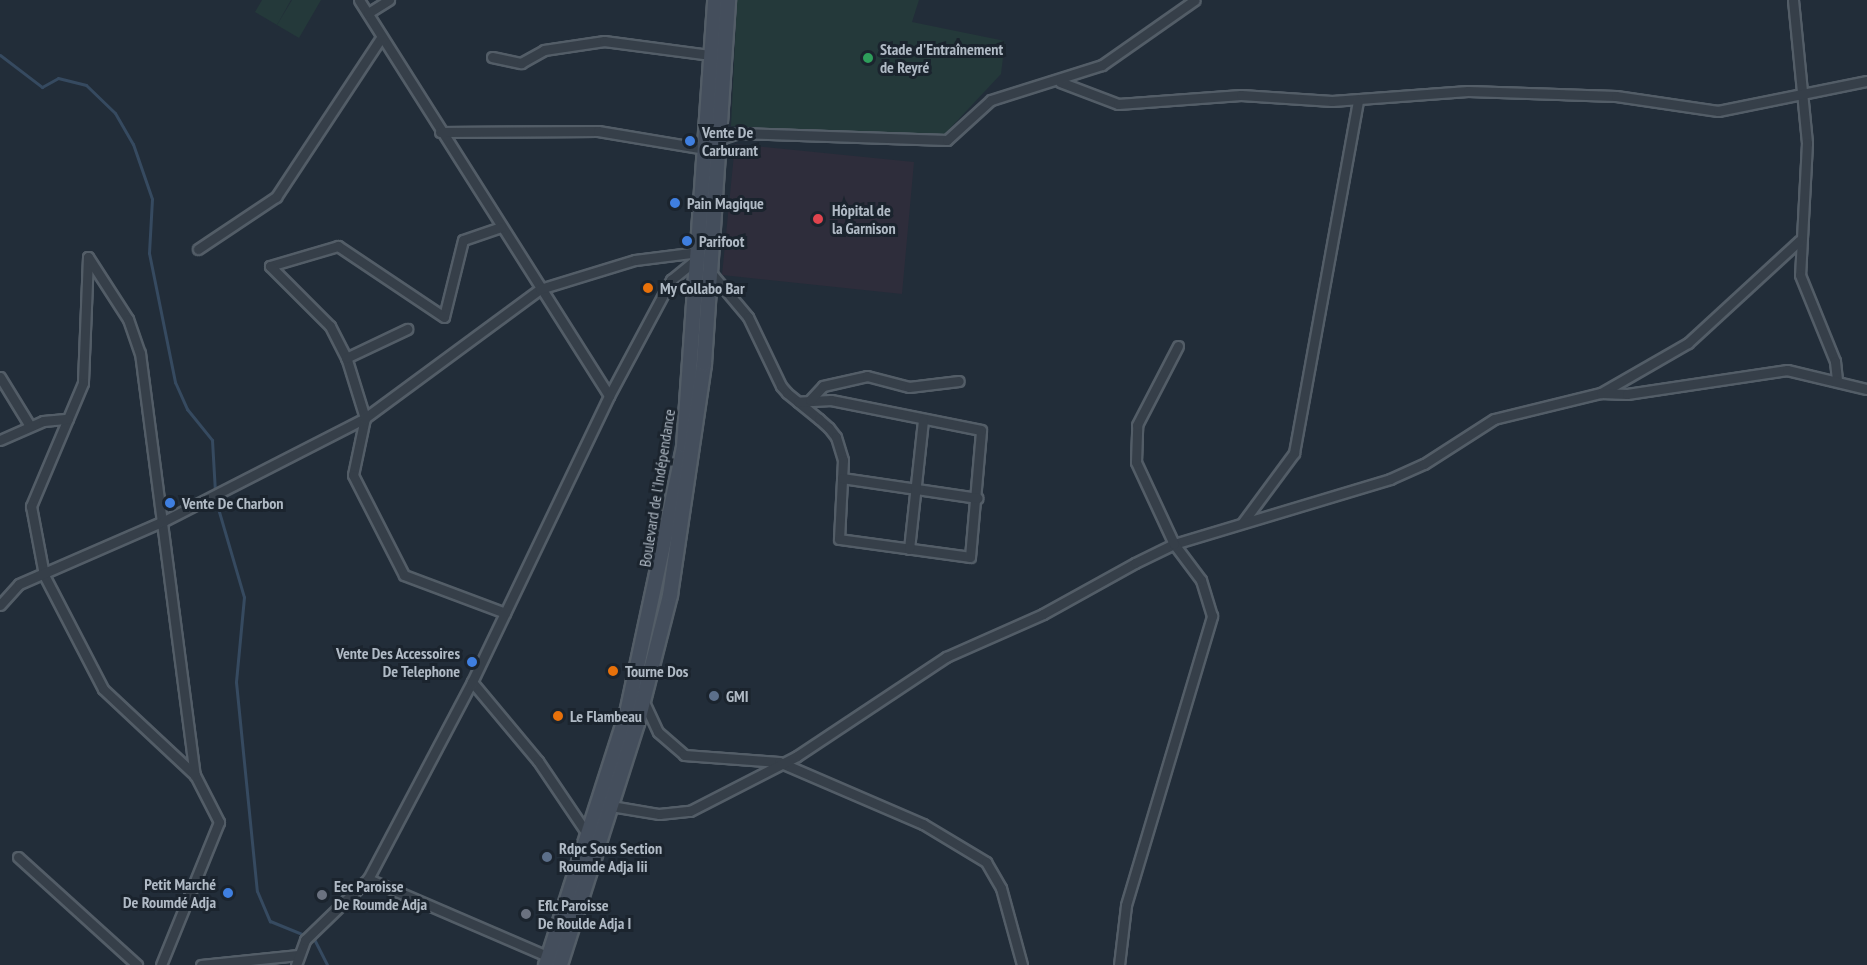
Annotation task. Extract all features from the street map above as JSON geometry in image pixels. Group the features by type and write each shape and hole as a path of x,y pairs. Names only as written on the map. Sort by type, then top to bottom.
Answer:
{"main road":[{"name":"Boulevard de l'Indépendance","path":"552,962 653,610 684,446 715,0"},
{"name":"Boulevard de l'Indépendance","path":"552,962 611,806 643,700 670,595 695,449 712,274 728,0"}],"street":[{"path":"359,0 380,39 609,396"},
{"path":"368,13 389,0"},
{"path":"720,139 739,133 933,144 947,140 991,100 1015,89 1060,82 1102,65 1195,0"},
{"path":"1792,0 1807,150 1799,241 1803,288 1835,361 1837,379"},
{"path":"198,249 276,197 380,39"},
{"path":"492,57 521,63 544,50 604,41 711,55"},
{"path":"1060,82 1118,104 1241,95 1358,99 1468,91 1605,95 1719,111 1867,81"},
{"path":"1243,522 1294,453 1358,99"},
{"path":"440,132 598,131 706,149"},
{"path":"501,226 463,240 444,317 338,246 273,261 272,272 330,326 346,358 365,418 353,475 404,575 505,613"},
{"path":"1600,393 1688,344 1799,241"},
{"path":"0,605 19,584 164,521 365,418 540,290 635,260 699,254"},
{"path":"201,965 297,960 305,940 368,879 472,682 609,396 670,280 699,254"},
{"path":"161,965 219,822 195,775 103,689 44,575 31,506 83,383 88,257 128,319 140,353 164,521 195,775"},
{"path":"712,274 748,317 781,386 798,402 836,437 842,478 837,536 970,557 984,433 810,400 798,402"},
{"path":"346,358 406,329"},
{"path":"1119,965 1126,905 1212,616 1201,580 1174,544 1136,462 1134,438 1145,406 1179,346"},
{"path":"611,806 659,814 690,811 779,762 797,756 946,657 1043,614 1174,544 1390,479 1424,464 1494,419 1600,393 1638,393 1787,370 1837,379 1867,389"},
{"path":"810,400 823,386 867,376 909,387 959,381"},
{"path":"0,377 30,426"},
{"path":"1,436 30,426 68,419"},
{"path":"909,549 923,421"},
{"path":"842,478 978,498"},
{"path":"472,682 538,761 588,835"},
{"path":"643,700 658,732 684,755 779,762 924,824 986,862 1001,888 1022,965"},
{"path":"18,857 137,965"},
{"path":"368,879 552,962"}],"shaded area":[{"name":"Hôpital de la Garnison","path":"735,144 914,162 902,294 722,275"}],"green space":[{"path":"262,0 291,0 277,25 255,12"},
{"path":"292,0 321,0 299,38 277,25"},
{"name":"Stade d'Entraînement de Reyré","path":"737,0 919,0 912,22 1005,41 1001,74 941,138 731,126"}],"waterway":[{"path":"0,55 42,87 58,78 86,85 115,113 133,144 152,199 149,253 175,382 187,409 212,440 215,492"},
{"path":"215,498 244,597 236,682 257,891 270,921 314,939 327,965"}],"place":[{"name":"Stade d'Entraînement de Reyré","path":"868,58"},
{"name":"Vente De Carburant","path":"690,141"},
{"name":"Pain Magique","path":"675,203"},
{"name":"Hôpital de la Garnison","path":"818,219"},
{"name":"Parifoot","path":"687,241"},
{"name":"My Collabo Bar","path":"648,288"},
{"name":"Vente De Charbon","path":"170,503"},
{"name":"Vente Des Accessoires De Telephone","path":"472,662"},
{"name":"Tourne Dos","path":"613,671"},
{"name":"GMI","path":"714,696"},
{"name":"Le Flambeau","path":"558,716"},
{"name":"Rdpc Sous Section Roumde Adja Iii","path":"547,857"},
{"name":"Petit Marché De Roumdé Adja","path":"228,893"},
{"name":"Eec Paroisse De Roumde Adja","path":"322,895"},
{"name":"Eflc Paroisse De Roulde Adja I","path":"526,914"}]}
